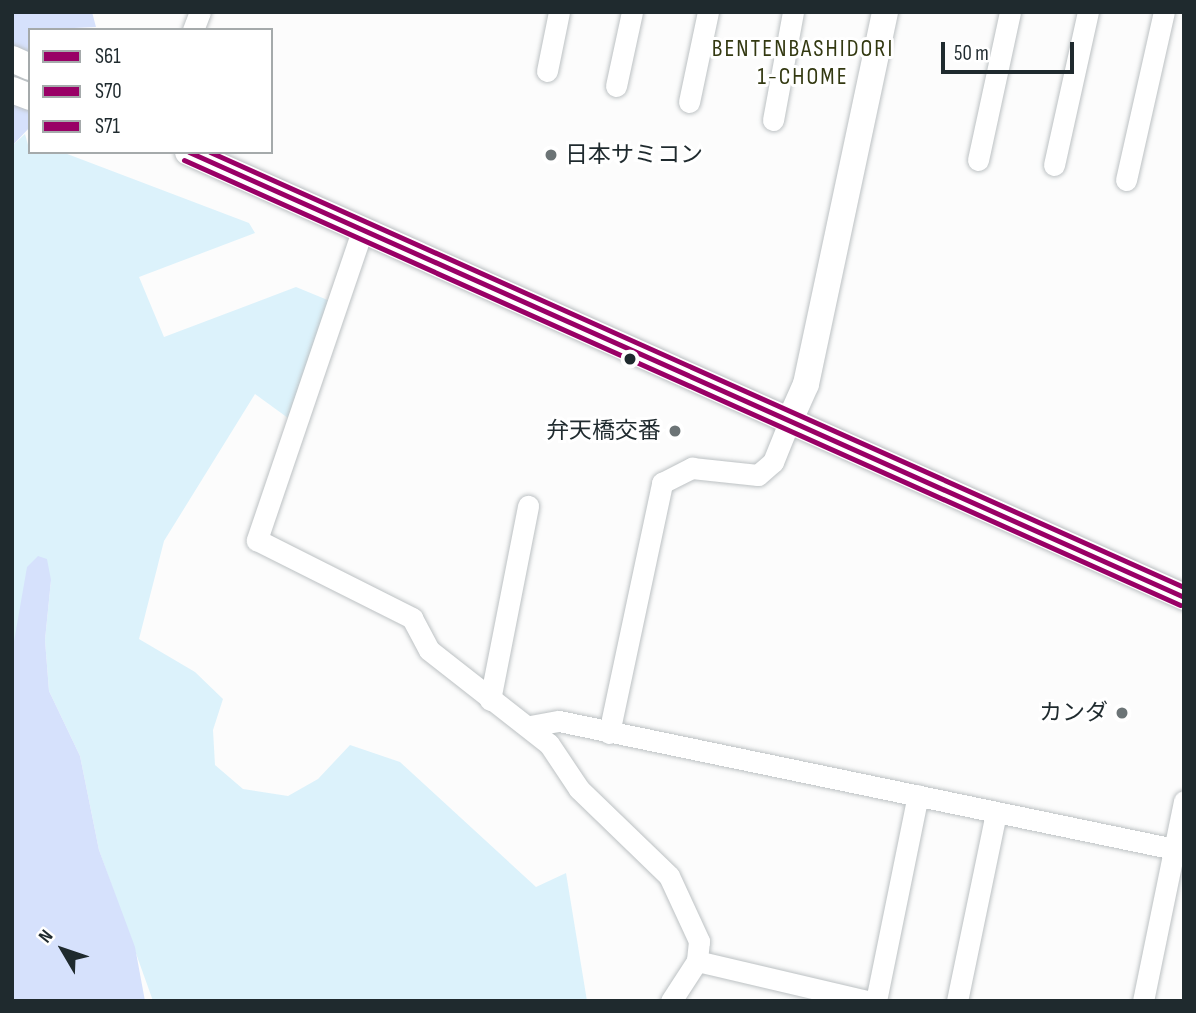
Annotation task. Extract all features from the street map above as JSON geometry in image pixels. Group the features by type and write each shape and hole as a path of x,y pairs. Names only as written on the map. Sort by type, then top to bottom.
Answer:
{"street":[{"path":"547,71 559,12"},
{"path":"616,86 632,12"},
{"path":"689,102 708,12"},
{"path":"773,120 793,12"},
{"path":"609,733 662,483 692,468 758,475 773,462 806,384 885,12"},
{"path":"978,160 1010,12"},
{"path":"1054,165 1088,12"},
{"path":"1126,180 1164,12"},
{"path":"193,154 1184,597"},
{"path":"363,228 257,540 412,618 429,650 489,700 530,726 579,789 669,876 699,941 697,961 671,1001"},
{"path":"489,700 528,506"},
{"path":"530,726 559,720 609,733 1179,850"},
{"path":"876,1001 918,795"},
{"path":"1143,1001 1179,850 1184,801"},
{"path":"957,1001 996,812"},
{"path":"697,961 867,1001"}],"shaded area":[{"path":"12,12 92,12 96,27 28,28 28,129 12,146"},
{"path":"25,134 28,154 67,154 249,223 255,233 139,277 164,337 296,287 330,301 288,418 255,394 164,541 139,639 195,672 223,699 213,730 215,765 243,789 288,796 318,779 350,745 400,762 536,887 566,873 587,1001 153,1001 99,850 80,756 49,691 45,640 51,580 12,653 12,146"},
{"path":"38,556 47,559 51,580 45,640 49,691 80,756 99,850 135,947 145,1001 12,1001 12,653 27,567"}],"transit line":[{"name":"S61","path":"193,154 1184,597"},
{"name":"S71","path":"214,154 1184,587"},
{"name":"S70","path":"184,160 1180,605"}],"place":[{"name":"日本サミコン","path":"551,155"},
{"name":"弁天橋交番","path":"675,431"},
{"name":"カンダ","path":"1122,713"}],"district":[{"name":"BENTENBASHIDORI 1-CHOME","path":"803,63"}]}
